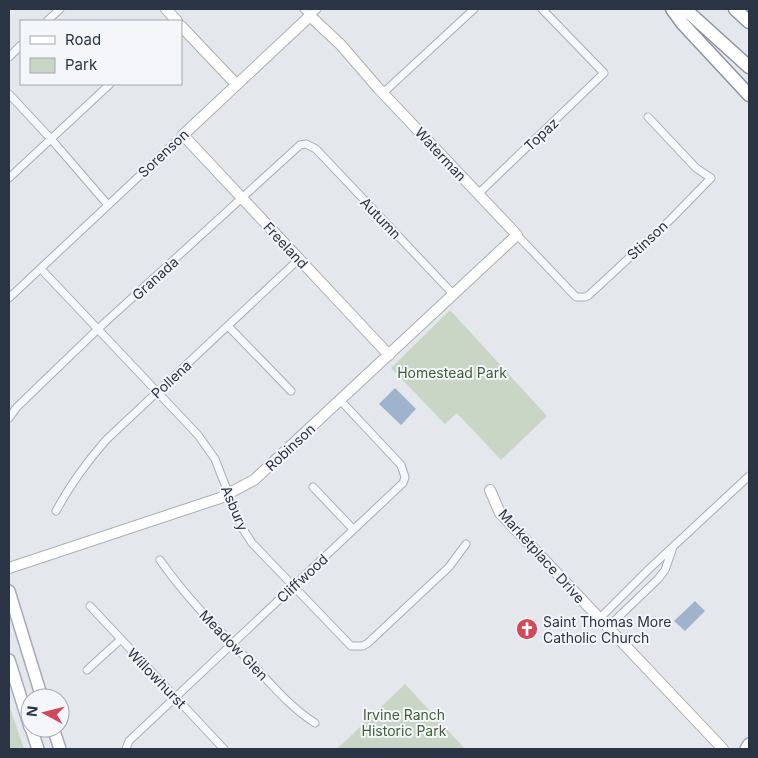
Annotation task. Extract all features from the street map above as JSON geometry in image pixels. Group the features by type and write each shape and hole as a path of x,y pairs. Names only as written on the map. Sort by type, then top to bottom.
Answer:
{"highway":[{"path":"672,9 683,24 749,95"},
{"path":"685,9 749,67"},
{"path":"735,9 749,22"}],"main road":[{"path":"9,591 39,688"},
{"path":"9,660 20,695"},
{"path":"746,749 749,744"}],"street":[{"path":"48,20 60,9"},
{"path":"166,9 176,20"},
{"path":"384,94 474,9"},
{"name":"Topaz","path":"478,194 604,73 542,9"},
{"name":"Waterman","path":"310,11 384,94 478,194 573,294 580,298"},
{"name":"Sorenson","path":"9,298 183,135 310,11"},
{"path":"182,27 236,84"},
{"path":"9,57 20,46"},
{"path":"9,178 109,85"},
{"path":"9,94 108,204"},
{"name":"Stinson","path":"580,298 589,295 671,219 711,178 696,168 648,117"},
{"name":"Freeland","path":"183,135 389,355"},
{"name":"Granada","path":"9,418 16,407 99,328 294,149 306,144"},
{"name":"Autumn","path":"306,144 316,150 454,294"},
{"name":"Robinson","path":"9,568 209,502 229,494 254,480 517,235"},
{"name":"Pollena","path":"56,511 70,484 106,440 299,259"},
{"name":"Asbury","path":"41,269 99,328 208,448 215,459 240,526 252,543 351,646 363,646 449,567 466,544"},
{"path":"228,326 291,391"},
{"name":"Cliffwood","path":"126,749 129,741 399,487 405,477 401,465 341,401"},
{"path":"599,619 648,569 749,476"},
{"path":"313,487 353,529"},
{"name":"Marketplace Drive","path":"490,490 500,513 723,749"},
{"path":"607,628 658,579 664,570 673,547"},
{"name":"Meadow Glen","path":"160,560 177,584 232,643 300,714 315,723"},
{"name":"Willowhurst","path":"90,606 224,749"},
{"path":"87,670 120,640"}],"green space":[{"name":"Homestead Park","path":"450,310 547,416 501,460 457,413 445,424 391,368"},
{"name":"Irvine Ranch Historic Park","path":"405,684 465,749 337,749"},
{"path":"9,705 24,749 9,749"}],"water":[{"path":"395,388 416,409 401,425 379,404"},
{"path":"695,601 705,611 685,631 674,621"}],"place":[{"name":"Saint Thomas More Catholic Church","path":"527,629"}]}
